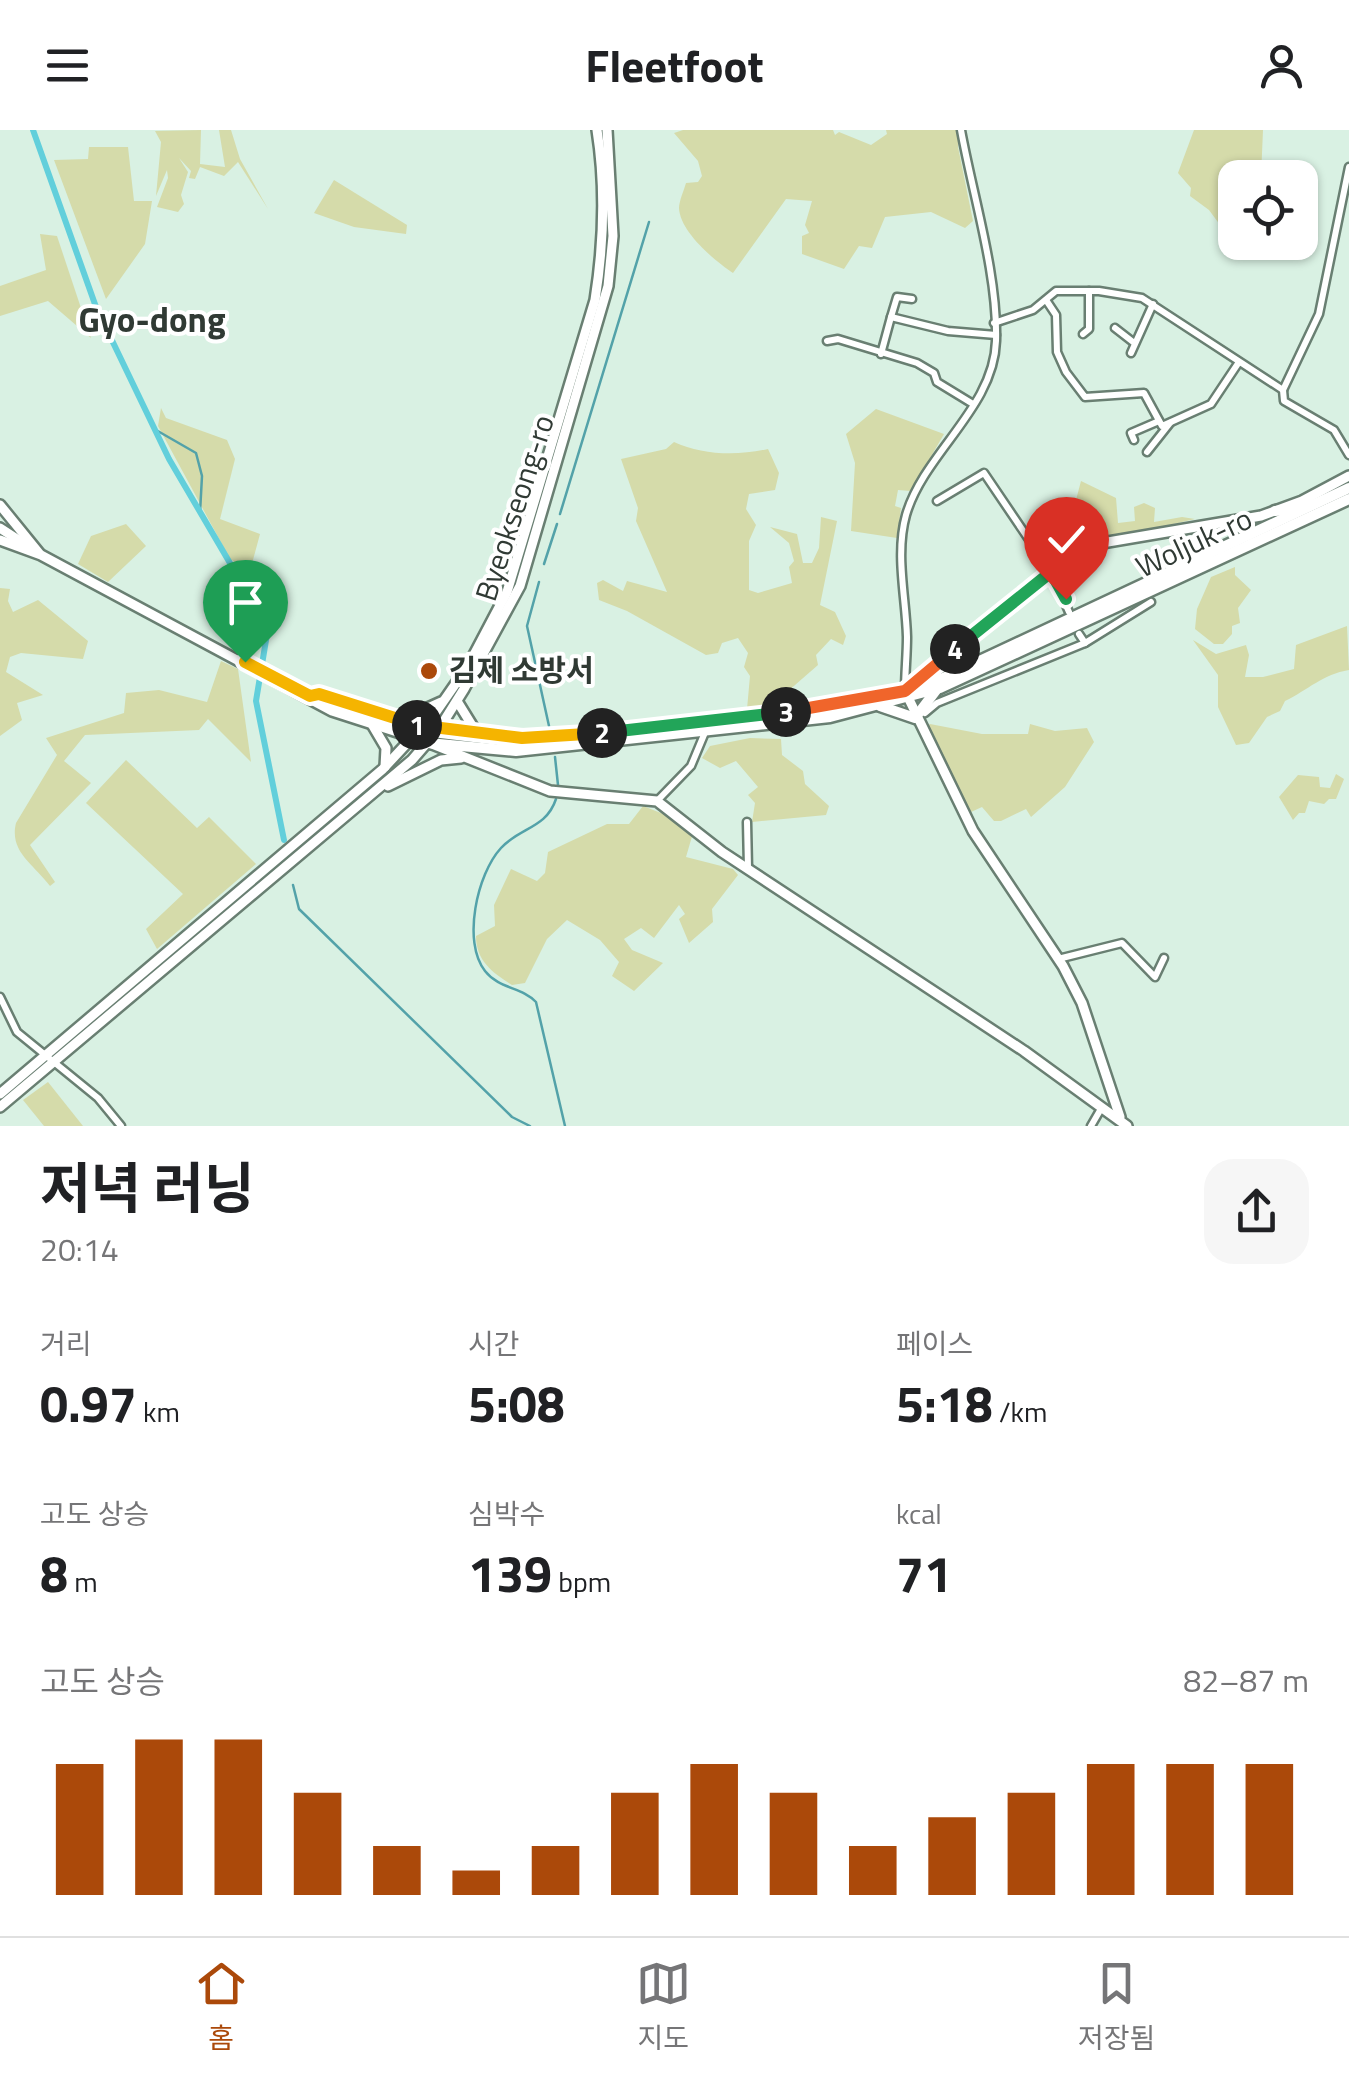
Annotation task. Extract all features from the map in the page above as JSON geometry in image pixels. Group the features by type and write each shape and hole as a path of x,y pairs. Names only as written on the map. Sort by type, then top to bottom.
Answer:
{"main road":[{"name":"Byeokseong-ro","path":"0,1108 51,1057 385,767 415,738 468,666 507,592 595,300 604,198 597,130"},
{"name":"Byeokseong-ro","path":"0,1094 51,1057 377,792 428,742 457,701 501,627 520,586 601,316 613,236 607,130"},
{"path":"1275,511 1349,476"},
{"name":"Woljuk-ro","path":"29,551 332,711 428,742 516,751 830,717 879,706 1349,488"},
{"name":"Woljuk-ro","path":"310,696 319,694 438,730 522,738 589,735 825,708 937,689 1349,499"},
{"path":"0,505 41,555"},
{"path":"1124,1123 1082,1003 1058,959 973,831 906,694 1051,572 1102,543 1305,508"},
{"path":"0,528 41,555"},
{"path":"0,540 29,551"},
{"path":"0,550 29,551"},
{"path":"917,721 937,689"},
{"path":"399,720 444,701"},
{"path":"457,701 478,735"},
{"path":"879,706 917,721"},
{"path":"373,726 386,748 385,767"},
{"path":"428,742 563,795 657,801 748,868 1124,1123"},
{"path":"377,792 441,760 465,758"}],"street":[{"path":"906,694 902,540 906,514 940,448 973,404 993,360 996,335 986,243 961,130"},
{"path":"1349,167 1319,314 1283,390 1284,401 1334,430 1349,455"},
{"path":"994,323 1034,310 1056,291 1142,298 1283,390"},
{"path":"1083,334 1089,329 1089,291"},
{"path":"881,354 896,297 912,299"},
{"path":"1046,300 1056,315 1058,352 1078,392 1097,398 1144,392 1162,426 1210,404 1239,362"},
{"path":"1131,353 1153,304"},
{"path":"890,317 948,331 996,335"},
{"path":"1115,328 1133,342"},
{"path":"827,341 838,339 916,363 973,404"},
{"path":"1134,440 1132,433 1160,421"},
{"path":"1146,452 1170,422"},
{"path":"936,502 984,473 1051,572 1069,612"},
{"path":"917,721 937,704 1085,643 1152,602"},
{"path":"1079,634 1085,643"},
{"path":"657,801 691,766 706,730"},
{"path":"747,822 748,868"},
{"path":"1058,959 1122,942 1155,976 1164,958"},
{"path":"0,997 17,1032 98,1098 121,1126"},
{"path":"1091,1126 1102,1107"}],"green space":[{"path":"201,130 200,164 225,167 219,130 231,130 240,159 268,209 238,162 224,176 200,167 195,179 189,178 191,171 179,158 188,172 181,195 184,204 178,212 157,207 168,178 167,170 156,196 161,142 155,131"},
{"path":"833,130 835,135 839,132 871,145 887,134 886,130 961,130 958,147 973,221 965,228 931,212 885,217 872,248 859,246 844,269 802,254 802,236 809,233 805,225 812,201 786,199 733,273 700,245 681,217 679,205 686,183 698,182 702,176 698,161 674,133"},
{"path":"1194,130 1263,130 1262,160 1218,160 1218,222 1190,196 1191,188 1178,173"},
{"path":"89,147 128,147 134,201 152,201 145,244 106,299 54,160 88,159"},
{"path":"334,180 407,225 406,234 354,227 314,213"},
{"path":"40,234 57,236 91,338 48,301 0,316 0,286 46,270"},
{"path":"161,408 166,418 227,440 235,459 220,519 260,534 250,571 230,559 158,426"},
{"path":"876,409 944,434 911,491 898,490 895,506 901,508 897,538 851,531 855,463 846,434"},
{"path":"674,442 720,453 768,449 779,473 775,490 749,494 746,509 756,525 749,541 749,590 758,593 792,583 789,567 794,561 789,543 770,527 797,534 803,563 812,563 819,548 821,517 837,521 820,605 835,612 846,636 843,645 831,639 816,655 818,665 787,692 784,706 747,709 750,676 744,667 748,653 738,638 722,643 718,653 706,655 627,611 599,600 597,583 603,580 623,591 627,581 667,592 636,521 638,508 621,459 666,449"},
{"path":"1081,481 1116,498 1118,523 1135,521 1134,507 1144,503 1155,508 1154,522 1195,519 1100,541 1076,500"},
{"path":"126,524 146,546 108,582 78,564 91,536"},
{"path":"1235,567 1235,575 1251,590 1238,608 1240,623 1232,626 1232,634 1223,644 1214,644 1195,629 1197,609 1211,577"},
{"path":"0,588 10,589 8,601 13,612 38,600 88,641 83,659 21,653 10,657 6,672 43,695 17,703 22,720 0,736"},
{"path":"1347,626 1349,670 1323,679 1285,701 1280,711 1267,717 1249,743 1236,745 1218,707 1218,675 1193,640 1216,654 1246,645 1249,655 1245,677 1263,677 1294,669 1296,645"},
{"path":"221,661 238,669 251,762 208,719 199,730 85,735 64,761 91,783 30,845 55,882 50,886 19,850 15,833 16,823 57,755 46,738 124,713 126,693 159,690 207,702"},
{"path":"1030,724 1055,731 1087,728 1094,742 1065,787 1031,817 1026,809 994,821 982,807 971,812 927,726 982,734 1028,734"},
{"path":"750,738 781,739 782,755 803,771 805,784 829,806 826,815 752,822 755,803 748,795 758,787 736,761 720,768 702,758 710,746"},
{"path":"126,760 197,828 209,817 256,864 157,949 146,929 183,894 86,803"},
{"path":"1336,774 1344,779 1336,799 1324,804 1309,801 1305,813 1299,813 1293,820 1279,797 1298,775 1319,777 1320,787 1330,788"},
{"path":"643,806 671,817 693,833 686,857 733,869 738,875 712,909 713,922 689,943 679,919 685,914 679,905 654,938 641,928 624,939 632,950 663,963 634,991 612,976 619,962 600,940 567,920 547,939 525,983 512,985 492,971 479,953 476,936 495,926 494,905 511,869 537,881 545,873 548,852 607,824 629,824"},
{"path":"48,1082 83,1126 44,1126 23,1100"}],"waterway":[{"path":"33,130 96,307 169,459 268,628 256,701 284,840"},
{"path":"560,514 649,222"},
{"path":"156,430 196,453 202,476 200,513"},
{"path":"544,564 557,524"},
{"path":"539,582 527,626 549,726"},
{"path":"555,757 558,785"},
{"path":"556,799 546,816 508,841 492,860 475,908 474,943 478,958 491,977 536,1002 565,1126"},
{"path":"293,885 299,909 512,1117 530,1126"}],"place":[{"name":"김제 소방서","path":"429,671"}],"district":[{"name":"Gyo-dong","path":"152,320"}],"route":[{"path":"245,662 310,696 319,694 438,730 522,738 589,735 825,708 905,691 1051,572 1066,599"}]}
